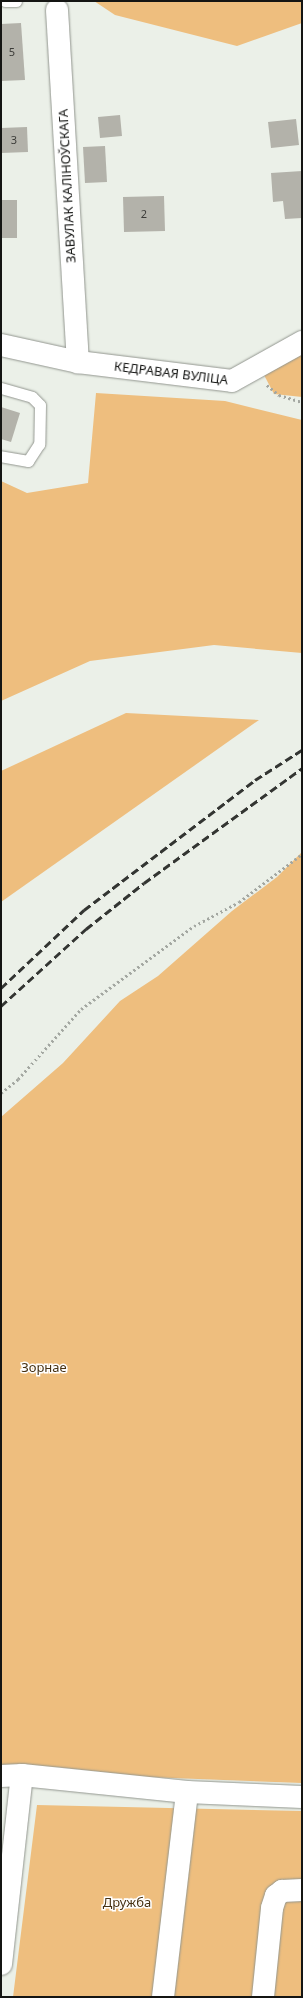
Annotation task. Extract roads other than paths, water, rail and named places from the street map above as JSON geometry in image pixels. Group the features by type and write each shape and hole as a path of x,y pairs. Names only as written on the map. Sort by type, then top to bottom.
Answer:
{"street":[{"name":"ЗАВУЛАК КАЛІНОЎСКАГА","path":"58,6 78,362"},
{"name":"КЕДРАВАЯ ВУЛІЦА","path":"1,345 78,362 232,381 302,342"},
{"path":"1,1964 11,1776 187,1792 302,1797"},
{"path":"163,1997 187,1792"},
{"path":"264,1997 272,1908 276,1896 282,1890 302,1890"}],"lane":[{"path":"5,1 16,1"},
{"path":"1,388 32,397 40,405 40,444 28,460 1,456"}],"railway":[{"path":"1,988 84,910 255,780 302,750"},
{"path":"1,1006 86,929 144,883 302,768"}],"park label":[{"name":"Зорнае","path":"44,1367"},
{"name":"Дружба","path":"127,1902"}]}
